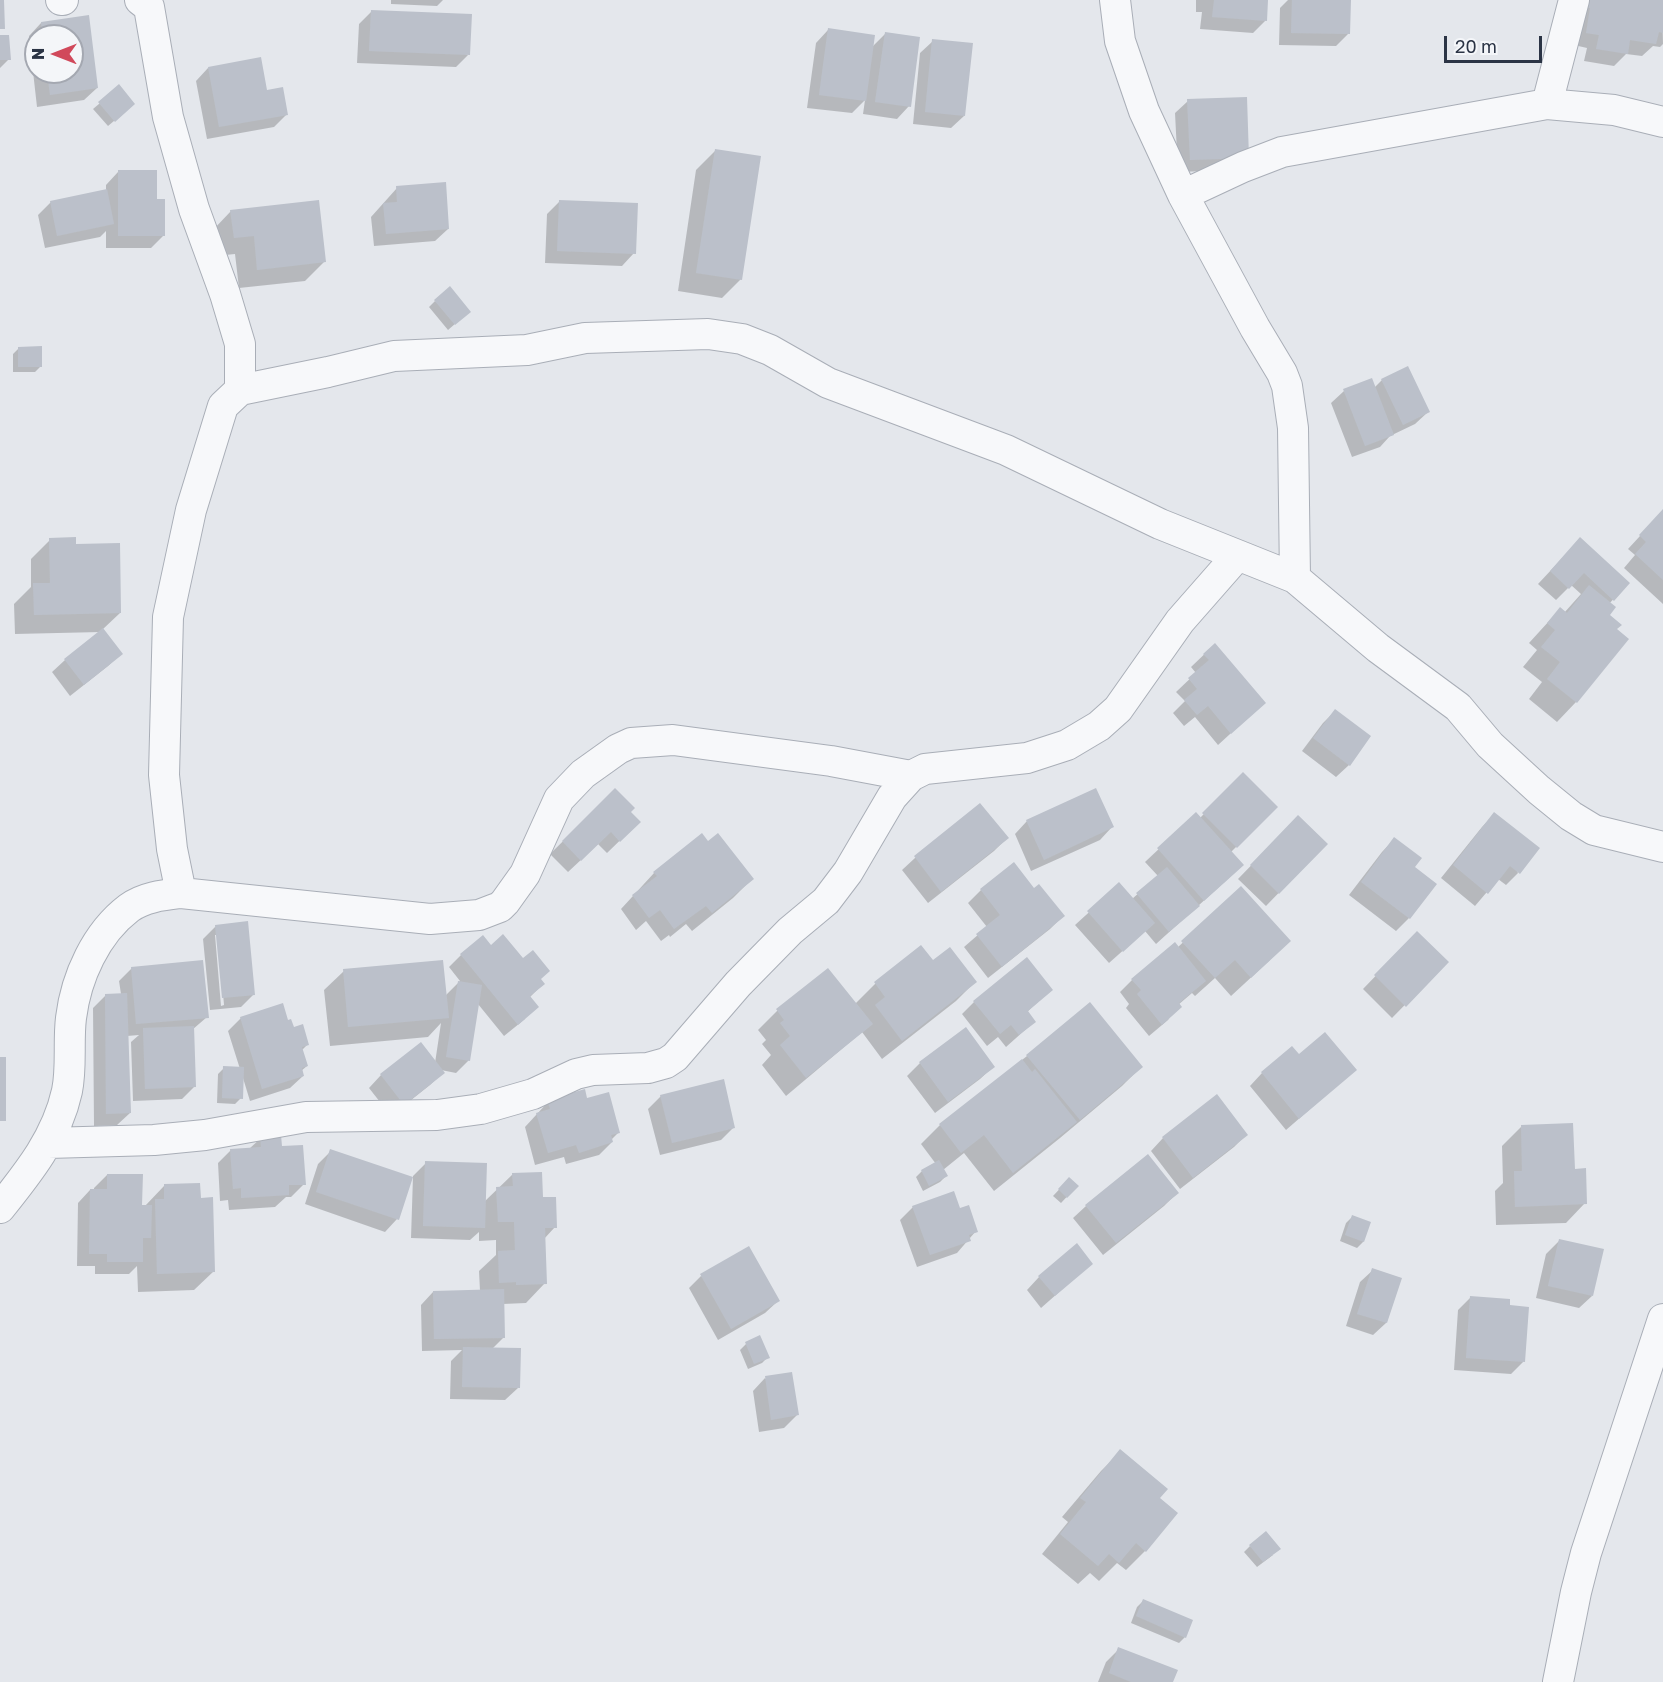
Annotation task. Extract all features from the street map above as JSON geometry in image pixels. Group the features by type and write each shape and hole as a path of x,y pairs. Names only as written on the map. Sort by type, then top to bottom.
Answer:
{"street":[{"path":"140,0 149,7 168,117 194,209 225,294 240,344 240,390"},
{"path":"1115,0 1120,41 1144,111 1183,195 1282,373 1287,386 1293,428 1295,578"},
{"path":"1547,104 1574,0"},
{"path":"1183,195 1282,152 1547,104 1614,110 1663,122"},
{"path":"181,893 172,849 164,775 168,618 191,510 223,406 240,390 394,356 527,350 585,338 708,334 742,339 770,350 828,383 1006,450 1160,524 1295,578 1378,648 1458,707 1490,744 1539,790 1571,816 1594,831 1663,847"},
{"path":"48,1143 154,1140 206,1135 306,1117 437,1115 481,1109 533,1094 576,1074 593,1070 648,1068 666,1063 675,1057 738,984 789,931 826,901 848,872 892,797 911,776 925,769 1028,758 1067,744 1099,726 1118,709 1180,621 1237,556"},
{"path":"0,1208 48,1143 66,1091 71,1019 77,987 102,934 130,907 144,900 181,893 430,919 479,915 500,907 525,874 559,799 583,774 618,749 631,743 673,740 831,761 911,776"},
{"path":"1558,1682 1586,1553 1663,1319"}],"building":[{"path":"0,0 4,0 5,29 0,29"},
{"path":"1214,0 1268,0 1267,21 1212,17"},
{"path":"1292,0 1351,0 1350,34 1291,33"},
{"path":"1583,0 1663,0 1663,33 1659,32 1656,44 1630,40 1628,54 1596,49 1599,35 1586,33 1590,8 1582,6"},
{"path":"371,10 472,14 470,55 369,51"},
{"path":"89,15 98,88 50,95 49,84 84,84 84,24 41,24 41,22"},
{"path":"828,28 875,35 866,101 819,95"},
{"path":"885,32 920,37 911,107 875,102"},
{"path":"0,35 9,35 11,60 0,60"},
{"path":"932,39 973,43 965,116 925,112"},
{"path":"261,57 267,90 283,87 288,115 219,127 208,67"},
{"path":"119,84 135,104 115,122 98,102"},
{"path":"1247,97 1249,158 1190,160 1187,99"},
{"path":"715,149 761,156 742,280 696,273"},
{"path":"118,170 157,170 157,199 165,199 165,236 118,236"},
{"path":"446,182 449,229 386,234 383,203 397,202 396,186"},
{"path":"107,189 114,224 57,236 50,201"},
{"path":"319,200 326,262 257,270 254,236 234,238 230,210"},
{"path":"559,200 638,203 636,254 557,251"},
{"path":"450,286 471,312 455,325 434,300"},
{"path":"42,346 42,367 18,367 18,347"},
{"path":"1408,366 1430,412 1403,425 1381,379"},
{"path":"1372,378 1394,435 1365,446 1343,389"},
{"path":"1663,509 1663,580 1635,554 1646,542 1639,535"},
{"path":"76,537 76,544 120,543 121,613 34,615 33,583 50,583 49,538"},
{"path":"1580,537 1630,583 1614,601 1584,573 1569,589 1550,571"},
{"path":"1589,585 1616,607 1610,615 1622,625 1617,629 1629,639 1577,703 1547,679 1560,662 1541,647 1555,630 1547,623 1560,607 1567,613"},
{"path":"103,628 123,654 84,685 64,659"},
{"path":"1215,643 1266,703 1231,734 1208,706 1197,715 1184,700 1197,689 1188,678 1209,660 1203,654"},
{"path":"1335,709 1371,736 1350,766 1313,738"},
{"path":"1243,772 1278,807 1237,848 1202,813"},
{"path":"615,788 635,808 631,812 641,822 620,842 611,832 581,861 562,841"},
{"path":"1096,788 1114,827 1044,860 1026,820"},
{"path":"980,803 1009,838 941,892 914,856"},
{"path":"1196,812 1244,865 1204,901 1157,848"},
{"path":"1494,812 1540,848 1520,874 1510,866 1488,894 1453,865"},
{"path":"1298,815 1328,844 1279,894 1250,865"},
{"path":"702,833 708,841 718,833 754,879 712,913 706,906 674,929 660,910 649,918 632,895 657,876 653,872"},
{"path":"1394,837 1422,858 1415,867 1437,884 1410,919 1361,882"},
{"path":"1014,862 1034,888 1039,884 1065,916 1002,967 976,934 1000,915 980,889"},
{"path":"1167,867 1200,906 1169,932 1136,893"},
{"path":"1119,882 1155,923 1123,952 1087,911"},
{"path":"1241,886 1291,941 1251,978 1235,960 1215,978 1181,941"},
{"path":"248,921 255,995 222,998 215,925"},
{"path":"1417,931 1449,962 1406,1007 1374,975"},
{"path":"503,934 523,958 533,950 550,971 541,979 545,984 530,996 539,1007 518,1025 460,954 483,935 491,945"},
{"path":"1175,942 1206,981 1179,1003 1182,1007 1162,1025 1137,994 1141,990 1131,979"},
{"path":"921,945 933,960 950,947 977,982 902,1041 875,1005 885,997 874,982"},
{"path":"1027,957 1053,990 1028,1011 1036,1022 1019,1035 1011,1025 1000,1034 973,1001"},
{"path":"203,960 209,1018 136,1024 131,967"},
{"path":"443,960 449,1018 348,1027 343,969"},
{"path":"828,968 873,1024 806,1078 780,1045 790,1036 780,1023 784,1020 776,1009"},
{"path":"458,981 482,985 470,1061 446,1057"},
{"path":"127,993 131,1113 106,1114 105,994"},
{"path":"1090,1002 1143,1067 1080,1120 1026,1055"},
{"path":"283,1003 288,1020 291,1019 294,1027 303,1024 309,1045 302,1047 308,1066 302,1068 304,1076 262,1089 240,1017"},
{"path":"194,1026 196,1087 145,1089 143,1028"},
{"path":"966,1027 995,1067 948,1102 919,1062"},
{"path":"1325,1032 1357,1070 1299,1119 1261,1072 1292,1046 1299,1054"},
{"path":"421,1042 445,1073 404,1105 380,1074"},
{"path":"0,1057 6,1057 6,1121 0,1121"},
{"path":"1022,1059 1032,1072 1035,1069 1077,1122 1013,1173 984,1135 961,1153 939,1124"},
{"path":"223,1066 244,1067 243,1099 222,1098"},
{"path":"724,1079 735,1128 672,1143 660,1095"},
{"path":"585,1089 587,1098 609,1092 620,1133 611,1135 613,1142 579,1153 576,1145 548,1153 536,1113 550,1109 547,1100"},
{"path":"1217,1094 1248,1135 1193,1178 1162,1137"},
{"path":"1573,1123 1575,1169 1586,1168 1587,1204 1515,1207 1514,1171 1522,1171 1521,1125"},
{"path":"281,1135 282,1146 303,1145 306,1185 289,1185 289,1195 241,1198 241,1188 233,1189 230,1149 261,1147 260,1136"},
{"path":"330,1149 413,1177 399,1220 316,1192"},
{"path":"1148,1154 1179,1193 1116,1243 1085,1205"},
{"path":"939,1160 948,1176 929,1186 921,1170"},
{"path":"425,1161 487,1163 485,1228 423,1226"},
{"path":"542,1172 543,1197 556,1197 557,1228 545,1228 547,1284 499,1283 498,1251 515,1250 514,1222 498,1222 496,1187 513,1186 512,1173"},
{"path":"107,1174 143,1174 142,1205 152,1205 151,1238 143,1238 143,1262 107,1262 107,1254 89,1254 90,1189 107,1189"},
{"path":"1069,1177 1079,1186 1067,1198 1058,1189"},
{"path":"200,1183 201,1198 213,1197 215,1272 157,1274 155,1199 164,1199 164,1184"},
{"path":"954,1191 960,1208 969,1205 978,1232 969,1235 971,1241 930,1255 912,1206"},
{"path":"1352,1215 1371,1222 1364,1242 1345,1235"},
{"path":"1559,1239 1604,1249 1593,1296 1548,1286"},
{"path":"1077,1243 1093,1264 1055,1296 1038,1276"},
{"path":"749,1246 780,1301 731,1329 700,1274"},
{"path":"1372,1268 1402,1278 1387,1323 1357,1314"},
{"path":"504,1289 505,1338 434,1339 433,1291"},
{"path":"1470,1296 1510,1299 1510,1305 1529,1307 1525,1362 1466,1358"},
{"path":"760,1335 770,1358 754,1364 745,1342"},
{"path":"463,1347 521,1348 520,1388 462,1387"},
{"path":"792,1372 799,1415 771,1420 765,1376"},
{"path":"1120,1449 1168,1489 1160,1498 1178,1513 1146,1552 1136,1543 1119,1563 1109,1554 1098,1566 1060,1534 1086,1502 1080,1498"},
{"path":"1266,1531 1281,1549 1263,1562 1249,1545"},
{"path":"1143,1599 1193,1620 1186,1638 1136,1616"},
{"path":"1118,1647 1178,1670 1173,1682 1131,1682 1109,1673"}]}
